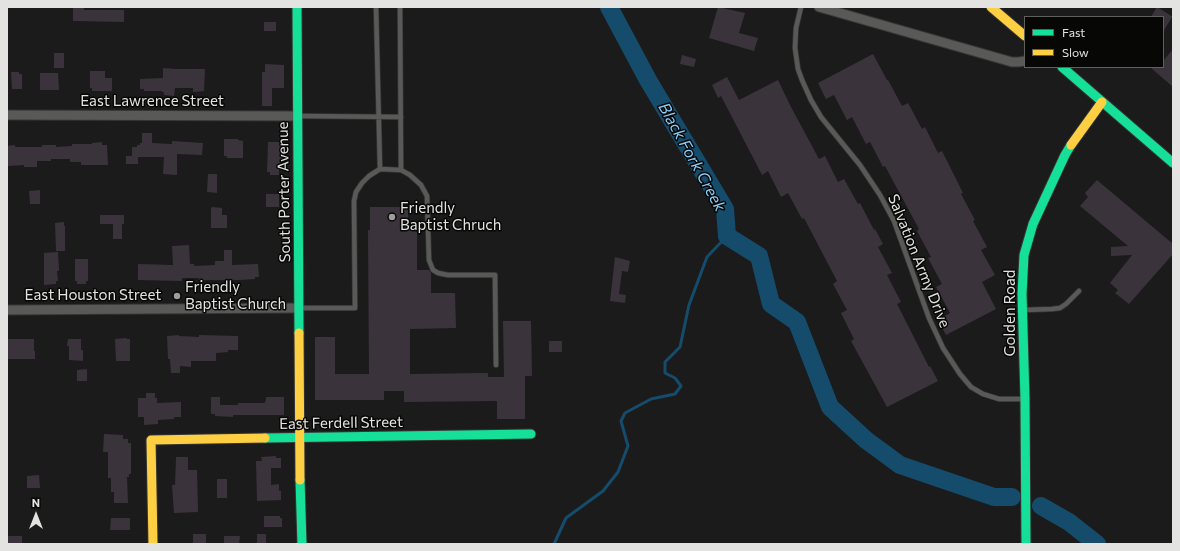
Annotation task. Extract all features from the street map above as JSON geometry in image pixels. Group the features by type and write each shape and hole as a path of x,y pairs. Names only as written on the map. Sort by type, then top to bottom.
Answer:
{"street":[{"name":"South Porter Avenue","path":"297,7 299,438 302,544"},
{"path":"819,7 1012,62 1024,61"},
{"path":"991,7 1024,35"},
{"path":"1063,68 1173,163"},
{"name":"Golden Road","path":"1026,544 1025,399 1022,310 1024,255 1033,224 1069,148 1102,102"},
{"name":"East Lawrence Street","path":"7,115 297,116"},
{"name":"East Houston Street","path":"7,310 299,308"},
{"name":"East Ferdell Street","path":"153,544 151,440 531,434"}],"lane":[{"path":"376,7 380,169"},
{"path":"400,7 401,170"},
{"name":"Salvation Army Drive","path":"801,7 796,28 795,48 798,69 802,80 821,117 860,165 880,195 894,221 929,318 943,348 960,374 971,387 984,394 999,399 1025,399"},
{"path":"297,116 401,117"},
{"path":"299,308 354,308 354,201 356,192 369,176 380,169 401,170 410,175 421,185 428,196 429,260 433,270 438,274 448,275 495,275 496,365"},
{"path":"1022,310 1060,308 1079,291"}],"building":[{"path":"73,7 84,7 84,10 124,10 124,22 73,21"},
{"path":"718,7 745,13 739,33 758,38 754,51 709,38"},
{"path":"1157,7 1173,17 1164,30 1164,16 1152,16"},
{"path":"264,22 276,22 276,31 264,31"},
{"path":"1173,49 1173,87 1151,68 1164,68 1164,60"},
{"path":"54,53 64,53 64,68 54,68"},
{"path":"873,54 902,106 908,103 922,129 925,127 938,153 942,151 963,193 961,194 975,220 973,221 987,247 981,250 995,275 982,282 996,309 946,335 938,320 950,313 936,287 942,284 928,258 931,257 917,231 919,229 885,166 883,167 870,142 866,144 852,117 847,120 834,95 826,99 818,83"},
{"path":"682,55 696,59 694,67 680,64"},
{"path":"265,64 284,65 284,88 272,88 272,106 262,106 262,72 265,72"},
{"path":"163,68 205,69 204,91 193,92 193,88 175,88 174,96 164,95 164,92 162,91 144,91 144,89 140,89 140,79 163,78"},
{"path":"90,71 105,71 105,78 112,78 112,91 92,91 92,88 90,88"},
{"path":"11,72 19,72 19,74 22,74 22,89 12,89"},
{"path":"40,73 58,73 59,90 40,90"},
{"path":"727,77 739,100 778,80 819,159 825,156 838,182 844,179 858,204 860,203 883,244 878,247 892,273 887,275 901,302 897,304 929,367 930,366 938,381 887,407 851,341 854,339 841,313 847,310 833,284 837,281 804,218 802,219 788,193 781,197 768,171 762,175 721,96 718,98 712,85"},
{"path":"142,133 152,133 152,143 172,144 172,141 203,143 202,155 177,154 177,175 163,174 164,157 138,157 138,164 126,164 126,156 132,156 132,147 137,147 137,145 142,143"},
{"path":"224,139 238,139 243,141 243,158 227,158 227,156 224,156"},
{"path":"102,142 102,145 107,145 108,165 81,165 81,162 70,162 70,159 51,159 51,161 37,161 37,167 24,167 24,165 8,166 7,146 15,145 15,147 42,147 42,145 56,145 56,147 72,146 72,144 92,144"},
{"path":"268,142 282,142 282,164 279,164 279,175 270,175 270,172 267,172"},
{"path":"208,174 217,174 217,193 207,192"},
{"path":"1097,180 1173,244 1173,254 1129,304 1115,293 1118,290 1110,283 1132,255 1111,256 1111,247 1128,246 1080,206 1088,197 1085,193"},
{"path":"40,190 40,204 30,204 29,191"},
{"path":"266,194 279,194 279,207 266,207"},
{"path":"212,207 222,208 222,215 227,215 227,228 211,228"},
{"path":"370,207 408,207 408,229 417,229 417,270 429,270 431,273 431,293 455,293 456,328 410,329 410,374 488,373 488,377 504,377 503,321 531,321 532,376 525,376 525,419 497,419 497,401 404,402 404,391 384,391 384,400 315,400 315,337 335,337 335,374 369,374 368,230 370,230"},
{"path":"100,215 124,215 124,224 122,224 122,239 113,239 113,224 100,224"},
{"path":"64,222 65,251 56,251 55,223"},
{"path":"189,245 190,264 194,264 194,266 215,265 215,261 224,261 224,250 232,250 232,265 258,264 259,277 255,277 255,279 240,280 199,281 199,278 182,278 182,281 138,280 138,264 173,265 172,246"},
{"path":"58,252 58,281 56,281 56,284 44,285 44,253"},
{"path":"615,257 630,261 628,272 622,271 619,294 626,295 625,303 610,301"},
{"path":"75,259 88,259 88,281 86,281 86,284 77,284 77,281 75,281"},
{"path":"179,335 199,337 199,335 238,336 238,350 228,350 228,352 216,353 216,361 191,361 191,367 180,366 180,373 171,373 170,359 168,359 167,336"},
{"path":"7,339 34,339 35,359 7,359"},
{"path":"68,339 81,339 83,361 69,360 69,346 67,346"},
{"path":"115,339 130,339 130,361 116,361"},
{"path":"549,341 562,341 562,352 549,352"},
{"path":"87,369 87,381 77,381 77,370"},
{"path":"146,393 155,393 157,403 181,402 181,417 158,420 158,424 144,425 144,417 138,417 138,398 146,398"},
{"path":"211,397 220,397 220,405 238,405 238,403 265,403 266,397 284,397 284,415 233,415 233,417 215,416 215,414 211,414"},
{"path":"104,434 123,435 123,439 128,439 128,443 131,443 131,474 127,477 128,503 114,503 114,492 111,492 111,478 108,478 108,452 103,452"},
{"path":"276,456 276,458 281,458 281,468 271,468 271,485 279,484 281,500 257,501 256,461 262,461 261,457"},
{"path":"176,457 188,457 188,470 197,470 198,512 174,513 172,485 175,485"},
{"path":"39,475 40,488 27,488 27,476"},
{"path":"217,479 227,479 227,498 217,498"},
{"path":"264,516 280,516 280,518 282,518 282,527 264,527"},
{"path":"111,518 130,518 130,530 110,530"},
{"path":"193,534 206,534 206,544 193,544"},
{"path":"257,534 266,534 266,544 257,544"},
{"path":"7,536 22,536 22,544 7,544"},
{"path":"224,536 240,536 239,544 224,544"}],"waterway":[{"name":"Black Fork Creek","path":"609,7 648,80 725,209 727,236 759,256 771,304 797,322 830,407 866,440 900,465 994,497 1012,497"},
{"path":"554,544 566,518 603,491 618,472 628,446 621,421 625,413 651,399 675,394 681,386 675,378 665,373 665,362 680,347 689,305 707,257 727,236"},
{"name":"Black Fork Creek","path":"1041,506 1069,522 1097,544"}],"traffic: fast":[{"path":"297,7 299,333"},
{"path":"1063,68 1173,163"},
{"path":"1026,544 1025,399 1022,294 1024,255 1033,224 1071,145"},
{"path":"265,438 531,434"},
{"path":"300,480 302,544"}],"traffic: slow":[{"path":"991,7 1024,35"},
{"path":"1071,145 1102,102"},
{"path":"299,333 300,480"},
{"path":"153,544 151,440 265,438"}],"place":[{"name":"Friendly Baptist Chruch","path":"392,217"},
{"name":"Friendly Baptist Church","path":"177,296"}]}
